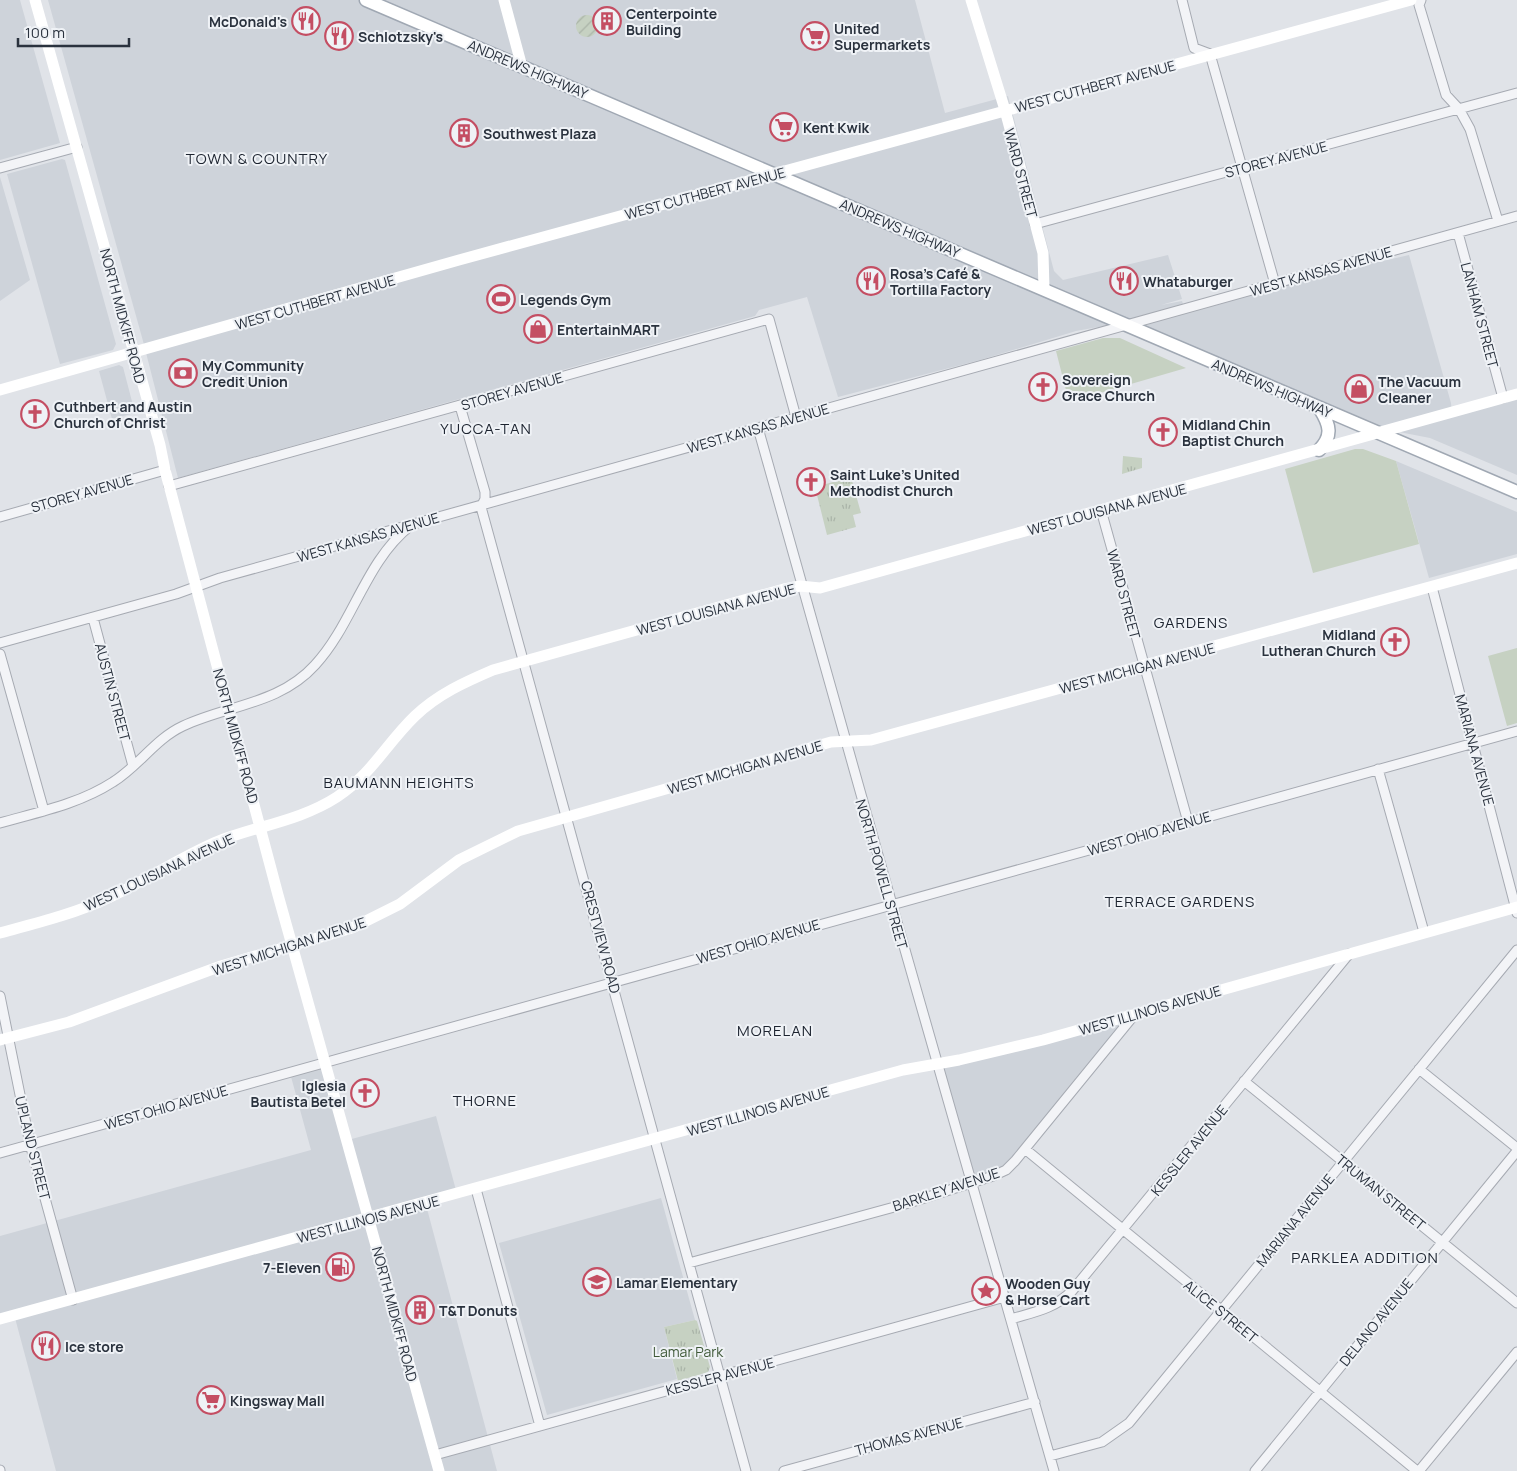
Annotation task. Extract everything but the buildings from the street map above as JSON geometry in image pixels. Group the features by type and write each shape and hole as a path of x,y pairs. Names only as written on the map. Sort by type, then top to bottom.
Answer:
{"main road":[{"name":"ANDREWS HIGHWAY","path":"366,0 1517,492"},
{"path":"1319,450 1328,439 1330,431 1320,409"}],"street":[{"name":"NORTH MIDKIFF ROAD","path":"36,0 133,354 160,445 169,486 292,945 439,1471"},
{"path":"504,0 522,67"},
{"name":"WARD STREET","path":"971,0 1005,110 1035,224 1045,268 1044,289"},
{"path":"1182,0 1194,48 1210,54 1275,284"},
{"name":"WEST CUTHBERT AVENUE","path":"0,390 133,354 459,260 1411,0"},
{"path":"1421,0 1419,5 1446,94 1459,109 1470,129 1498,221"},
{"name":"STOREY AVENUE","path":"1035,224 1517,93"},
{"path":"0,168 76,147"},
{"name":"WEST KANSAS AVENUE","path":"0,643 93,618 412,524 1517,216"},
{"name":"LANHAM STREET","path":"1458,233 1503,398"},
{"name":"STOREY AVENUE","path":"169,486 769,319 796,417"},
{"name":"WEST LOUISIANA AVENUE","path":"0,933 62,916 100,901 147,879 202,848 306,813 338,796 371,769 418,714 445,693 472,678 524,661 802,586 820,588 1517,394"},
{"name":"CRESTVIEW ROAD","path":"460,406 485,492 482,505 746,1471"},
{"name":"NORTH POWELL STREET","path":"758,428 890,905 938,1064 1054,1471"},
{"name":"STOREY AVENUE","path":"0,517 165,470"},
{"name":"WARD STREET","path":"1101,510 1188,822"},
{"path":"0,823 44,811 94,794 113,782 152,747 175,730 192,722 277,694 314,666 339,634 379,561 396,538 412,524"},
{"name":"WEST MICHIGAN AVENUE","path":"5,1039 83,1018 221,966 352,928 400,904 450,866 480,848 518,831 831,742 871,740 1517,563"},
{"name":"MARIANA AVENUE","path":"1432,587 1516,909"},
{"name":"AUSTIN STREET","path":"93,618 133,766"},
{"path":"0,654 44,811"},
{"name":"WEST OHIO AVENUE","path":"0,1153 1517,731"},
{"path":"1378,769 1424,932"},
{"name":"WEST ILLINOIS AVENUE","path":"0,1319 903,1070 1035,1042 1424,932 1516,909"},
{"name":"MARIANA AVENUE","path":"1050,1456 1102,1442 1124,1428 1517,950"},
{"name":"KESSLER AVENUE","path":"1010,1319 1046,1309 1068,1296 1349,954"},
{"name":"UPLAND STREET","path":"0,996 5,1039 30,1144 73,1300"},
{"name":"BARKLEY AVENUE","path":"689,1263 909,1203 1006,1170 1136,1014"},
{"path":"1419,1069 1517,1149"},
{"name":"TRUMAN STREET","path":"1244,1081 1517,1303"},
{"name":"ALICE STREET","path":"1025,1149 1418,1471"},
{"name":"DELANO AVENUE","path":"1254,1471 1517,1149"},
{"path":"476,1189 540,1426"},
{"name":"KESSLER AVENUE","path":"434,1455 1005,1297"},
{"path":"1418,1471 1517,1352"},
{"name":"THOMAS AVENUE","path":"784,1471 1035,1402"}],"shaded area":[{"path":"0,0 20,0 60,143 0,160"},
{"path":"48,0 915,0 945,113 1008,96 1054,271 1063,280 1168,255 1182,299 1161,305 1182,301 1184,307 1409,255 1451,403 1452,415 1517,396 1517,475 1430,438 1394,431 1132,321 1076,331 980,360 838,397 807,297 759,310 755,316 178,478 143,341"},
{"path":"62,159 65,160 116,344 113,350 60,364 7,174"},
{"path":"0,177 30,280 0,301"},
{"path":"119,365 123,367 135,413 112,419 99,371"},
{"path":"1396,461 1517,512 1517,554 1429,578"},
{"path":"1129,1021 1006,1172 972,1181 935,1063"},
{"path":"327,1062 348,1140 436,1116 457,1194 426,1205 497,1471 56,1471 15,1318 0,1321 0,1236 311,1150 290,1073"},
{"name":"Lamar Elementary","path":"661,1198 695,1320 664,1327 677,1379 547,1415 499,1243"}],"green space":[{"path":"583,15 591,15 598,22 598,30 591,37 583,37 576,30 576,22"},
{"path":"1103,338 1120,338 1186,368 1069,402 1056,351"},
{"path":"1355,449 1363,449 1396,461 1419,544 1313,573 1285,469"},
{"path":"1123,456 1142,458 1142,468 1122,474"},
{"path":"851,477 861,513 853,515 856,527 827,535 815,487"},
{"path":"1517,648 1517,723 1507,726 1488,656"},
{"name":"Lamar Park","path":"697,1321 710,1367 708,1372 678,1381 664,1327"}],"place":[{"name":"McDonald's","path":"306,21"},
{"name":"Centerpointe Building","path":"607,21"},
{"name":"Schlotzsky's","path":"339,36"},
{"name":"United Supermarkets","path":"815,36"},
{"name":"Kent Kwik","path":"784,127"},
{"name":"Southwest Plaza","path":"464,133"},
{"name":"Rosa's Café & Tortilla Factory","path":"871,281"},
{"name":"Whataburger","path":"1124,281"},
{"name":"Legends Gym","path":"501,299"},
{"name":"EntertainMART","path":"538,329"},
{"name":"My Community Credit Union","path":"183,373"},
{"name":"Sovereign Grace Church","path":"1043,387"},
{"name":"The Vacuum Cleaner","path":"1359,389"},
{"name":"Cuthbert and Austin Church of Christ","path":"35,414"},
{"name":"Midland Chin Baptist Church","path":"1163,432"},
{"name":"Saint Luke's United Methodist Church","path":"811,482"},
{"name":"Midland Lutheran Church","path":"1395,642"},
{"name":"Iglesia Bautista Betel","path":"365,1093"},
{"name":"7-Eleven","path":"340,1267"},
{"name":"Lamar Elementary","path":"597,1282"},
{"name":"Wooden Guy & Horse Cart","path":"986,1291"},
{"name":"T&T Donuts","path":"420,1310"},
{"name":"Ice store","path":"46,1346"},
{"name":"Kingsway Mall","path":"211,1400"}],"district":[{"name":"TOWN & COUNTRY","path":"257,158"},
{"name":"YUCCA-TAN","path":"486,428"},
{"name":"GARDENS","path":"1191,622"},
{"name":"BAUMANN HEIGHTS","path":"399,782"},
{"name":"TERRACE GARDENS","path":"1180,901"},
{"name":"MORELAN","path":"775,1030"},
{"name":"THORNE","path":"485,1100"},
{"name":"PARKLEA ADDITION","path":"1365,1257"}]}
